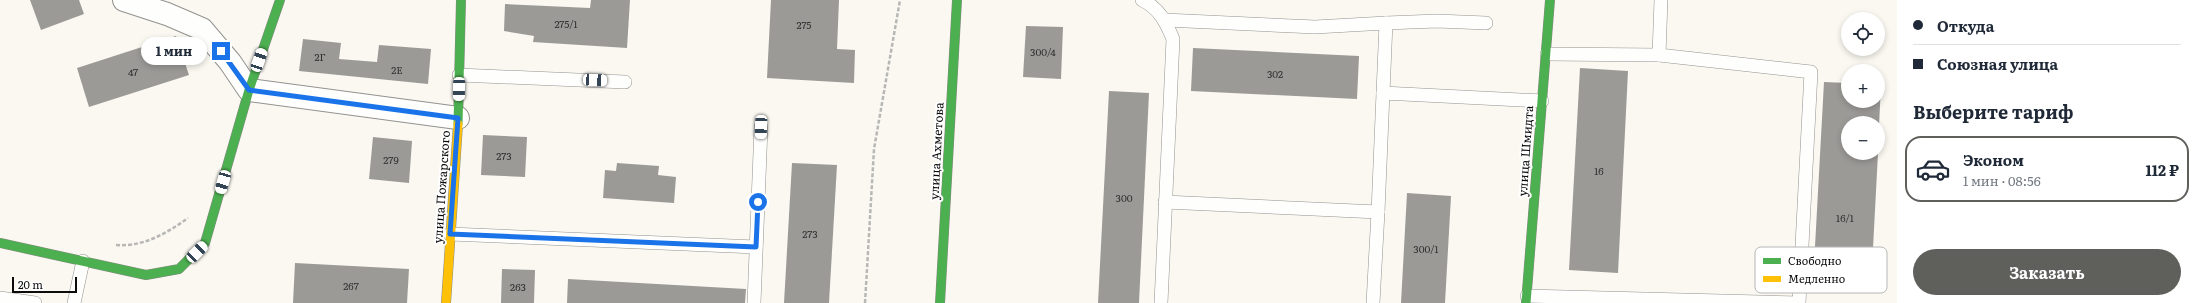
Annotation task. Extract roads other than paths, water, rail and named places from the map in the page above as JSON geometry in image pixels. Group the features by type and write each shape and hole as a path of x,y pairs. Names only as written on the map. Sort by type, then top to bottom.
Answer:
{"street":[{"path":"124,0 167,14 202,29 230,62 249,90 458,118"},
{"path":"0,243 146,275 179,269 205,243 249,90 280,0"},
{"name":"улица Пожарского","path":"446,303 458,118 461,0"},
{"name":"улица Ахметова","path":"940,303 957,0"},
{"name":"улица Шмидта","path":"1526,300 1547,54 1550,0"}],"lane":[{"path":"1142,0 1159,12 1165,20 1173,39 1161,303"},
{"path":"1659,55 1661,0"},
{"path":"1165,20 1310,27 1437,21 1486,23"},
{"path":"1373,303 1386,23"},
{"path":"1547,54 1659,55 1811,72 1802,247"},
{"path":"459,75 625,82"},
{"path":"1383,94 1542,101"},
{"path":"754,303 761,127"},
{"path":"1165,202 1378,212"},
{"path":"450,234 756,247"},
{"path":"74,303 83,261"},
{"path":"1526,300 1799,303 1800,293"},
{"path":"0,298 35,303"}]}
